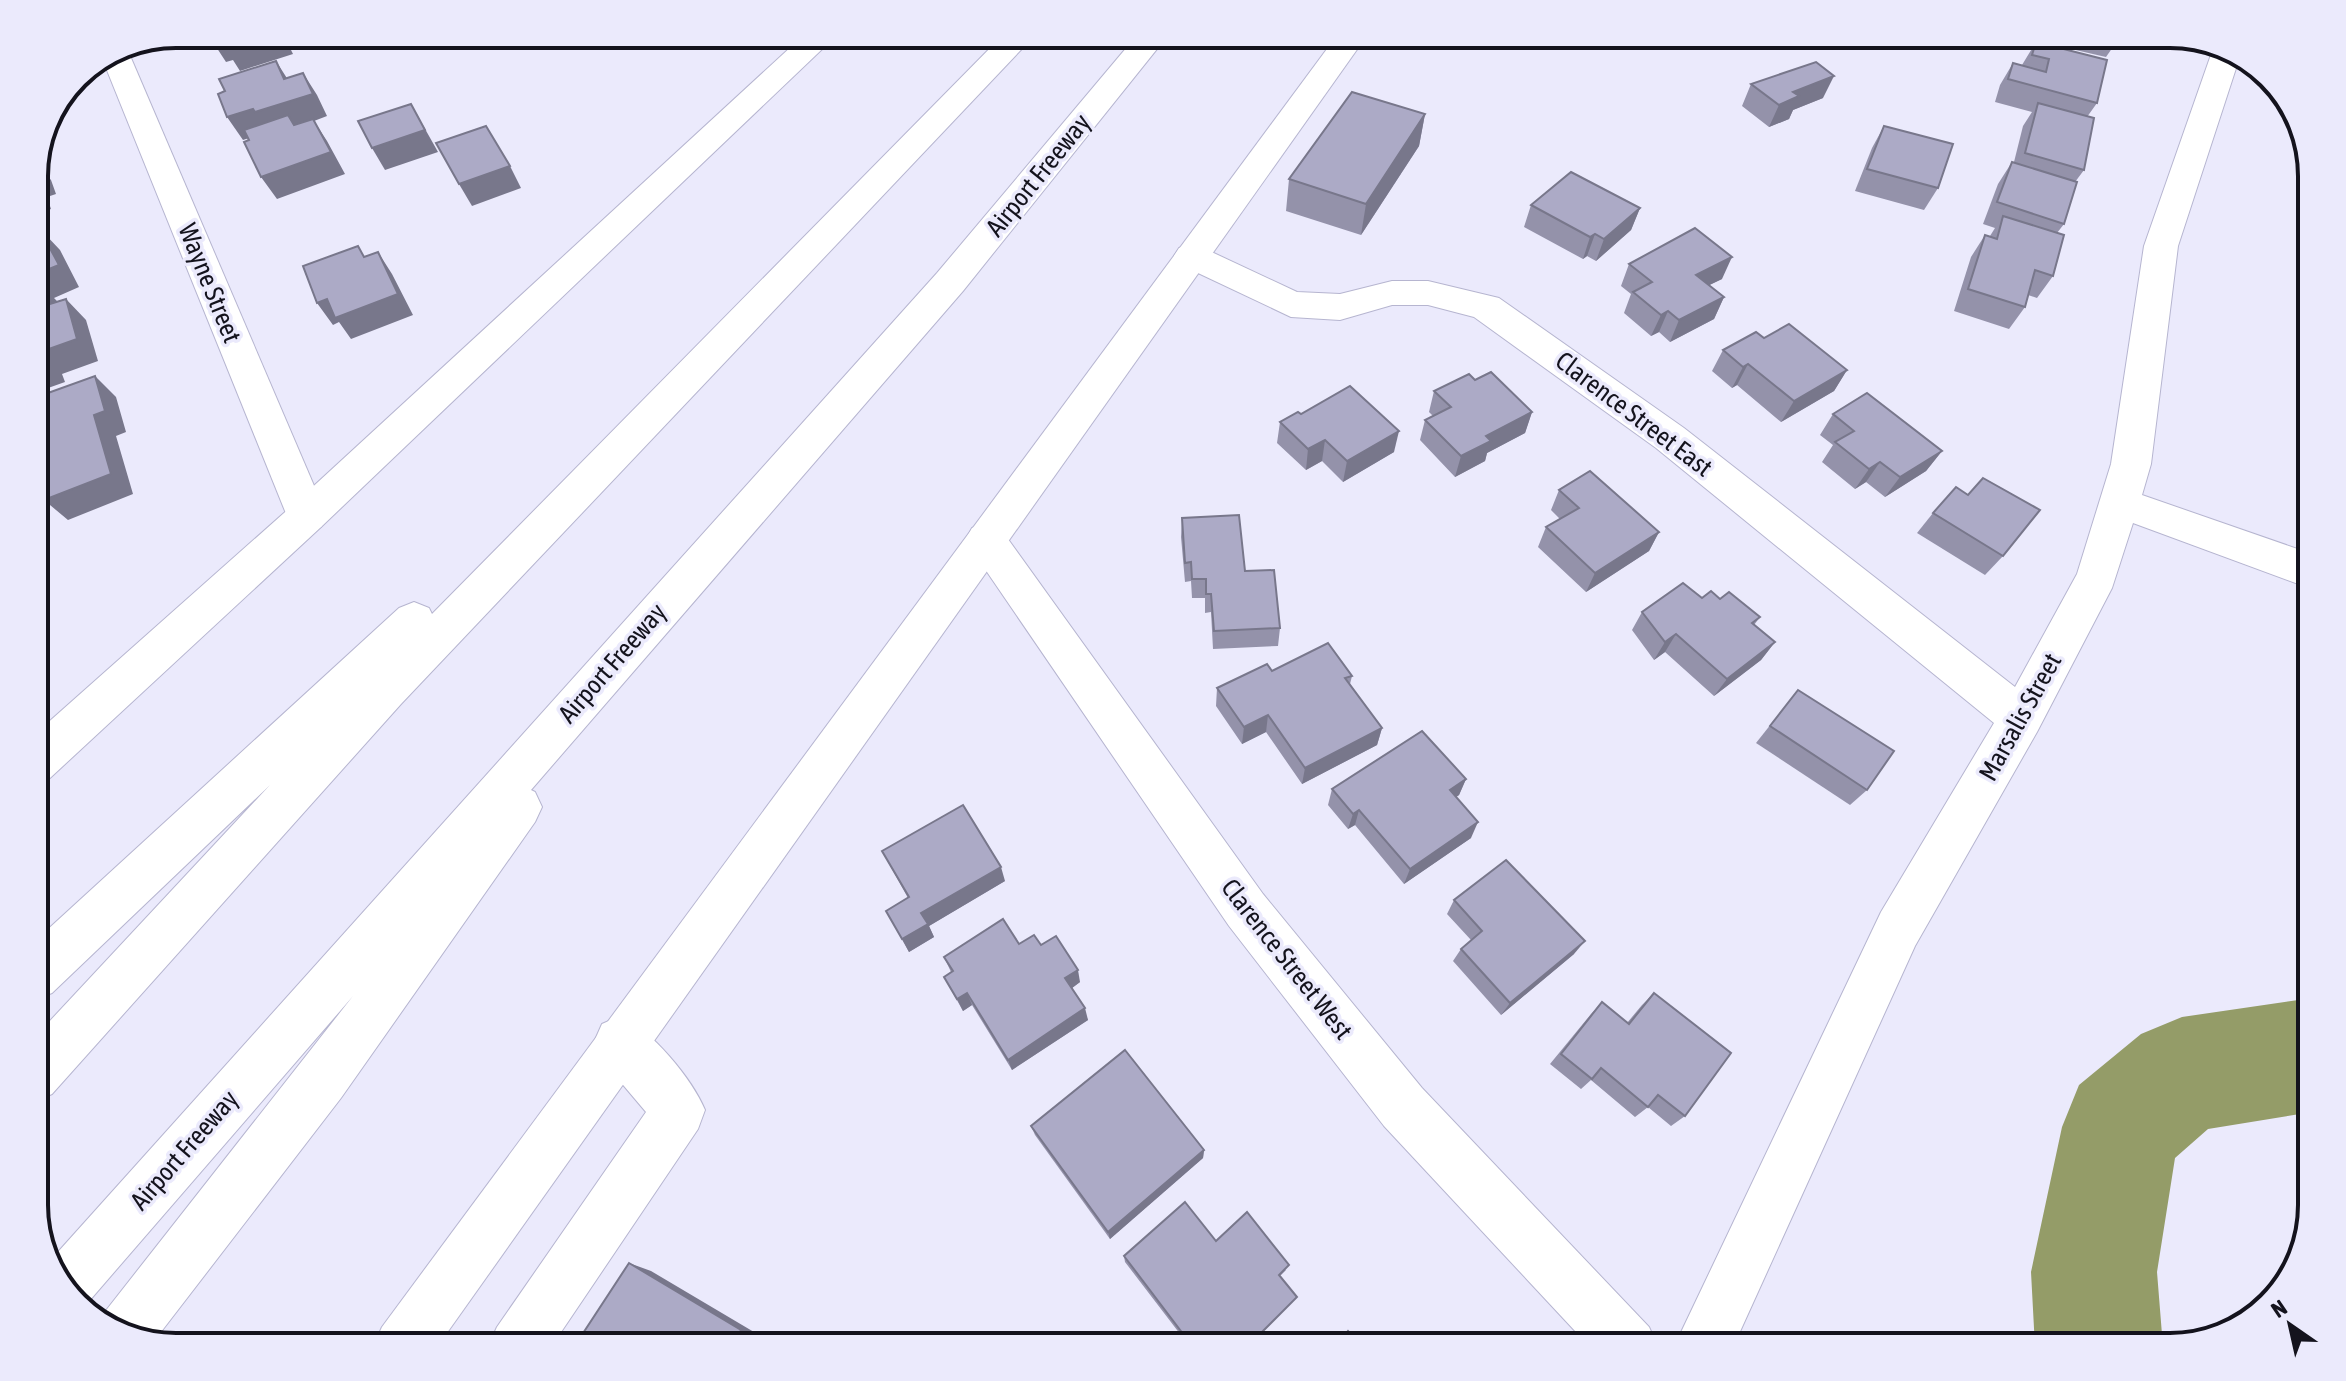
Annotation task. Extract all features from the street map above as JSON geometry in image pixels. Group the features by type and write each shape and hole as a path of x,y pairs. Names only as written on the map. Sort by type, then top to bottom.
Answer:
{"main road":[{"path":"48,751 307,516 808,48"},
{"path":"48,1061 385,691 1007,48"},
{"name":"Airport Freeway","path":"72,1278 950,282 1142,48"},
{"path":"412,1333 1343,48"},
{"name":"Marsalis Street","path":"1710,1333 1898,929 2021,718 2097,576 2131,464 2161,246 2224,60"},
{"name":"Wayne Street","path":"119,62 307,516"},
{"path":"48,963 408,626 778,241 849,210"},
{"name":"Clarence Street East","path":"1191,256 1291,304 1340,307 1392,293 1416,293 1486,307 1670,438 2021,718"},
{"path":"2119,503 2218,535 2298,566"},
{"name":"Clarence Street West","path":"986,539 1246,910 1403,1107 1616,1333"},
{"path":"131,1324 323,1080 666,602"},
{"path":"527,1333 679,1110 620,1042"}],"building":[{"path":"2034,48 2060,48 2107,60 2097,103 2008,79 2013,63 2046,72 2049,59 2032,55"},
{"path":"276,61 284,79 303,73 313,94 255,112 253,109 227,117 218,94 225,91 219,79"},
{"path":"1816,62 1834,76 1793,92 1799,96 1779,105 1751,84"},
{"path":"1352,92 1425,114 1366,204 1289,179"},
{"path":"2038,103 2094,118 2084,170 2025,153"},
{"path":"411,104 425,130 372,148 358,121"},
{"path":"288,115 294,125 313,119 331,152 261,177 244,142 249,140 244,130"},
{"path":"486,126 510,166 459,184 436,143"},
{"path":"1884,126 1953,144 1938,188 1867,169"},
{"path":"2012,162 2077,182 2064,224 1997,202"},
{"path":"1571,172 1640,208 1604,239 1595,234 1590,237 1531,205"},
{"path":"2003,216 2064,235 2053,276 2035,270 2025,307 1968,289 1985,235 1997,239"},
{"path":"1695,228 1732,257 1696,275 1724,297 1679,320 1668,311 1661,315 1633,292 1652,282 1629,264"},
{"path":"48,245 59,265 48,269"},
{"path":"358,246 364,257 378,252 398,294 335,318 327,299 317,303 303,266"},
{"path":"48,295 50,304 66,299 77,339 48,349"},
{"path":"1789,324 1847,370 1794,401 1748,364 1743,367 1723,350 1756,332 1764,338"},
{"path":"1491,372 1532,412 1486,436 1491,441 1461,456 1425,420 1451,407 1434,391 1469,374 1475,380"},
{"path":"95,376 105,411 94,415 111,474 48,498 48,393"},
{"path":"1350,386 1399,431 1347,461 1325,440 1308,449 1280,422 1298,412 1301,414"},
{"path":"1867,393 1942,451 1900,477 1880,462 1869,469 1835,442 1854,431 1833,414"},
{"path":"1590,471 1659,532 1595,573 1546,527 1579,508 1559,490"},
{"path":"1983,478 2040,510 2003,556 1933,513 1956,487 1968,495"},
{"path":"1239,515 1245,571 1274,570 1280,628 1214,631 1211,594 1206,594 1206,579 1192,579 1191,562 1185,563 1182,518"},
{"path":"1683,583 1702,598 1711,591 1720,599 1729,592 1760,617 1752,623 1775,642 1727,679 1676,634 1665,642 1642,612"},
{"path":"1328,643 1352,676 1345,678 1382,728 1305,768 1268,715 1244,727 1217,688 1267,664 1272,671"},
{"path":"1798,690 1894,751 1867,790 1770,726"},
{"path":"1422,731 1466,779 1450,790 1478,822 1410,869 1359,810 1353,814 1332,789"},
{"path":"963,805 1001,867 921,913 928,924 902,939 886,911 909,897 882,851"},
{"path":"1506,860 1585,941 1510,1003 1461,949 1482,931 1454,900"},
{"path":"1003,919 1019,944 1034,935 1041,945 1056,936 1078,970 1065,978 1085,1008 1008,1060 967,993 957,999 944,977 953,971 944,957"},
{"path":"1654,993 1731,1053 1685,1116 1658,1095 1648,1107 1601,1068 1592,1079 1561,1054 1602,1002 1629,1024"},
{"path":"1125,1050 1204,1150 1108,1232 1031,1126"},
{"path":"1185,1202 1216,1241 1247,1212 1289,1265 1279,1275 1297,1297 1261,1333 1182,1333 1124,1256"},
{"path":"629,1263 741,1330 739,1333 583,1333"}],"waterway":[{"path":"2098,1333 2094,1272 2121,1127 2182,1075 2298,1057"}]}
